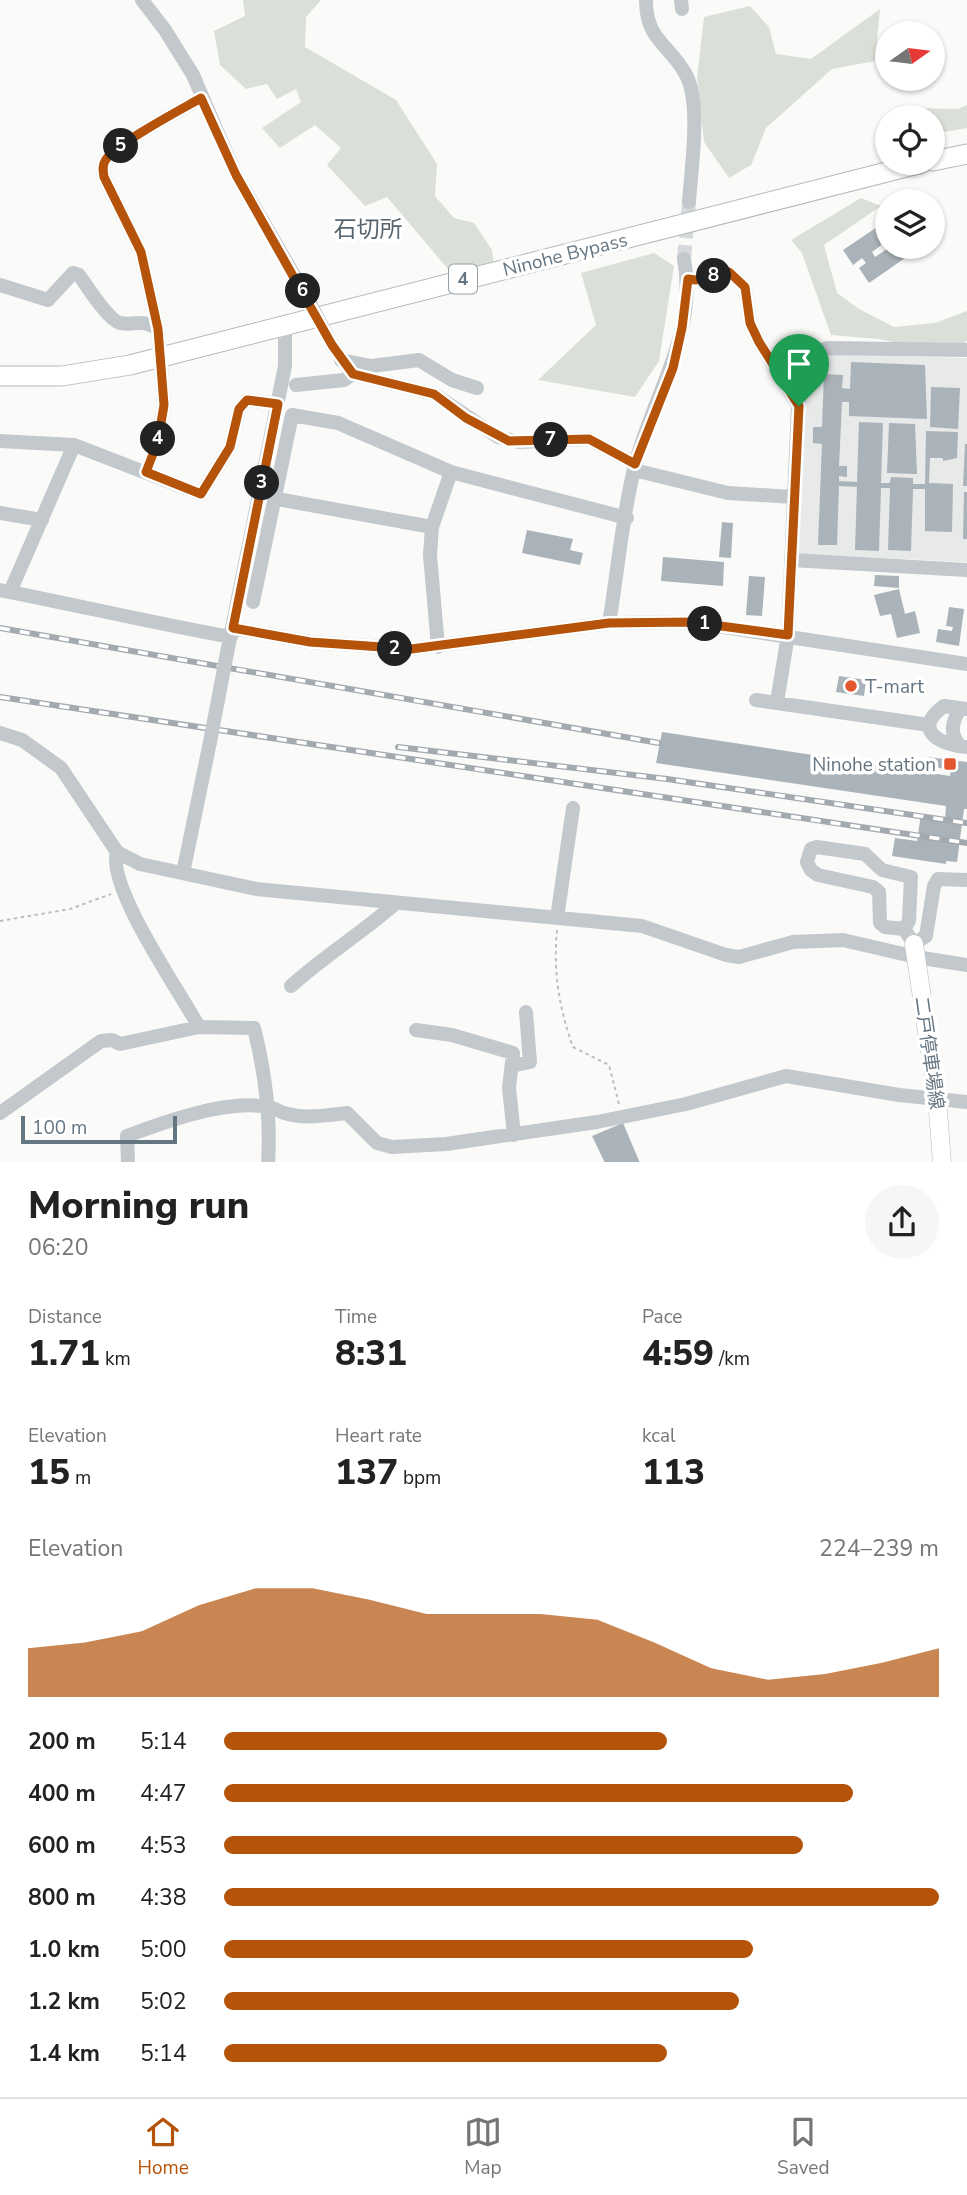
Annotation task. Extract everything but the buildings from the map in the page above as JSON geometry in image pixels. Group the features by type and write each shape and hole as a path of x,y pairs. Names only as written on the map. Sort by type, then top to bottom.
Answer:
{"highway":[{"path":"945,159 967,154"},
{"name":"Ninohe Bypass","path":"0,376 62,376 161,358 285,324 875,175"}],"main road":[{"name":"二戸停車場線","path":"911,943 937,1098 942,1162"}],"street":[{"path":"142,0 188,67 236,175 332,345 353,374 434,394 466,418 509,441 589,439 635,467 728,493 793,497"},
{"path":"646,0 646,19 653,34 686,74 692,102 689,202"},
{"path":"146,472 158,441 164,405 158,329 141,252 104,177 103,167 105,159 120,146 201,98"},
{"path":"609,623 635,467 673,368 682,328 688,279 684,259"},
{"path":"688,279 696,280 729,272 745,287 750,323 799,406"},
{"path":"0,285 48,300 73,273 79,275 113,321 122,324 145,321 158,329"},
{"path":"183,873 278,404 285,366 285,324"},
{"path":"777,702 788,635 800,362 806,356 827,348 967,351"},
{"path":"341,360 371,366 419,360 452,380 477,388"},
{"path":"296,385 344,380 353,374"},
{"path":"0,441 74,445 201,494 230,447 239,409 247,400 278,404"},
{"path":"253,602 292,415 338,423 451,472 627,518"},
{"path":"74,445 42,520 5,591 43,596 98,613 365,648 438,647 609,623 691,622 967,664"},
{"path":"438,647 430,555 432,527 451,472"},
{"path":"276,499 432,527"},
{"path":"0,513 42,520"},
{"path":"791,560 967,570"},
{"path":"756,700 929,725"},
{"path":"944,706 964,708 952,726 953,738 964,747 941,743 931,735 929,725 933,714 944,706"},
{"path":"0,733 22,740 61,768 117,852 141,864 257,889 642,926 726,956 739,957 818,939 911,943 926,936 934,886 938,879 967,880"},
{"path":"557,918 573,808"},
{"path":"865,883 876,875 873,858 865,854 817,847 807,854 811,870 818,875 865,883 879,892 880,923 885,927 911,943 967,965"},
{"path":"117,852 115,872 136,919 199,1027"},
{"path":"876,865 911,877 911,943"},
{"path":"291,986 323,957 370,926 396,903"},
{"path":"512,1066 530,1062 526,1012"},
{"path":"0,1113 101,1041 112,1040 120,1044 199,1027 254,1028 264,1066 268,1162"},
{"path":"416,1030 452,1035 513,1054 509,1088 514,1135"},
{"path":"128,1162 127,1136 181,1116 267,1107 288,1115 347,1113 377,1143 392,1147 514,1135 622,1116 686,1104 786,1076 899,1095 967,1102"}],"path":[{"path":"0,921 69,909 123,891"},
{"path":"557,918 554,960 560,1011 573,1047 609,1065 622,1116"}],"shaded area":[{"path":"243,0 321,0 306,17 305,47 396,100 437,164 435,196 454,218 474,223 492,250 494,266 453,275 387,197 365,206 327,165 341,148 315,125 280,148 262,128 301,102 296,89 277,99 267,84 246,89 220,65 214,31 245,16"},
{"path":"750,6 769,27 776,54 811,59 880,9 879,21 875,21 875,61 832,69 766,128 751,165 729,178 704,142 697,78 704,17"},
{"path":"967,105 967,128 945,132 945,109 958,109"},
{"path":"861,198 875,204 875,210 824,245 837,293 859,309 894,327 935,323 967,311 967,341 949,354 879,339 831,335 802,253 791,240"},
{"path":"654,253 674,266 659,361 635,397 538,380 596,325 581,273"},
{"path":"839,354 967,358 967,562 797,554 806,362 819,356"}],"tunnel":[{"path":"684,259 689,202"}],"railway":[{"path":"0,628 659,743"},
{"path":"0,697 967,843"},
{"path":"398,747 667,779 967,823"}],"place":[{"name":"T-mart","path":"851,686"},
{"name":"Ninohe station","path":"950,764"}],"district":[{"name":"石切所","path":"368,229"}],"route":[{"path":"201,98 236,175 332,345 353,374 403,384 434,394 466,418 509,441 589,439 635,464 673,368 682,328 688,279 696,280 729,272 745,287 750,323 799,406 788,635 691,622 609,623 411,649 365,648 310,642 233,628 278,404 247,400 239,409 230,447 201,494 146,472 158,441 164,405 158,329 141,252 104,177 105,159 120,146 201,98"}]}
